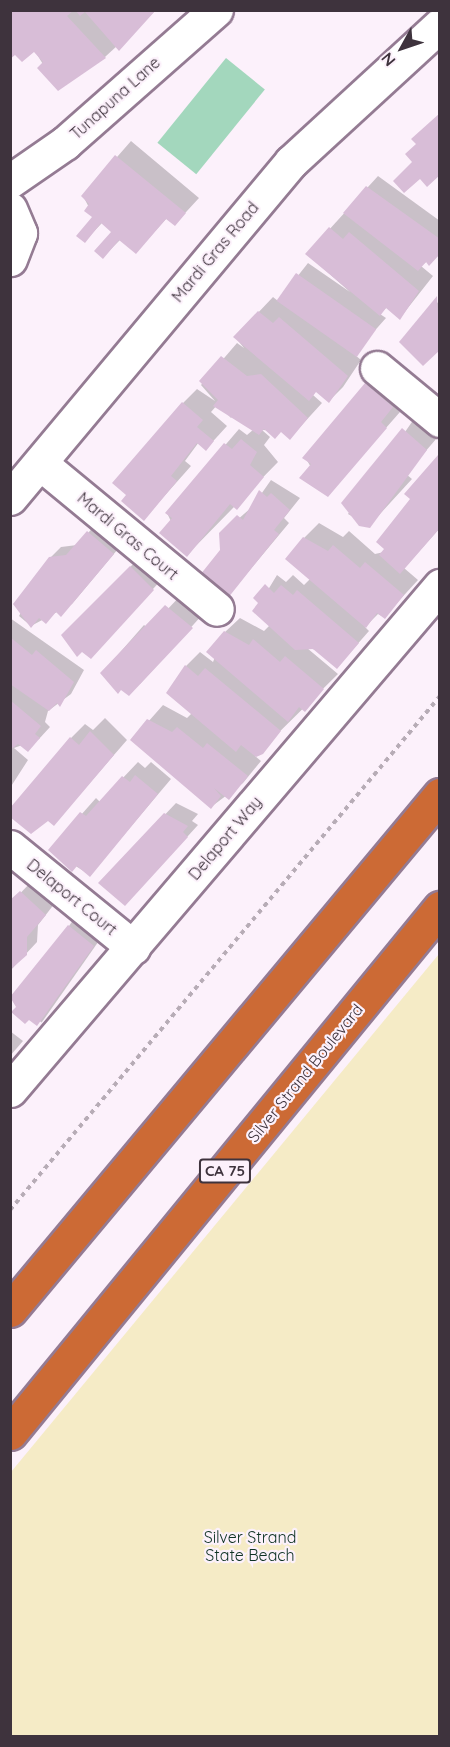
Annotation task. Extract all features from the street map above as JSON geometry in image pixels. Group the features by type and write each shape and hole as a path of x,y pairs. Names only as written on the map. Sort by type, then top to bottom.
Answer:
{"highway":[{"path":"10,1310 440,795"},
{"name":"Silver Strand Boulevard","path":"10,1433 440,908"}],"street":[{"name":"Tunapuna Lane","path":"10,181 84,128 216,10"},
{"path":"435,10 440,24"},
{"name":"Mardi Gras Road","path":"10,498 291,162 440,24"},
{"path":"10,209 20,233 10,259"},
{"path":"377,368 440,420"},
{"name":"Mardi Gras Court","path":"40,463 217,609"},
{"name":"Delaport Way","path":"10,1090 440,586"},
{"name":"Delaport Court","path":"10,847 133,947"}],"path":[{"path":"10,1210 440,696"}],"green space":[{"path":"226,58 265,89 196,174 157,143"}],"sand":[{"name":"Silver Strand State Beach","path":"439,954 439,1736 11,1736 11,1472"}],"building":[{"path":"10,10 74,10 67,16 106,58 58,91 37,68 43,62 34,52 22,62 15,55 10,59"},
{"path":"75,10 156,10 119,51 85,12 80,16"},
{"path":"440,113 440,175 427,187 420,179 404,193 393,181 412,162 405,154 416,144 411,139"},
{"path":"115,155 186,213 175,226 166,219 136,254 119,240 103,259 94,251 111,232 101,223 85,243 76,236 92,217 84,211 89,204 81,196"},
{"path":"366,186 440,239 440,254 429,266 426,262 418,271 343,213"},
{"path":"329,227 343,239 349,232 419,291 400,320 386,308 380,316 305,254"},
{"path":"296,273 376,329 357,357 276,301"},
{"path":"437,296 440,350 423,366 399,342"},
{"path":"258,311 273,323 279,317 348,376 329,403 316,392 309,401 233,337"},
{"path":"221,356 247,376 261,374 308,418 290,440 281,432 275,439 264,429 259,435 213,406 218,400 199,381"},
{"path":"365,383 393,407 381,422 387,428 328,497 299,478 311,464 302,458"},
{"path":"182,402 203,420 197,427 214,441 206,451 197,443 171,476 177,481 144,521 121,501 126,495 112,483"},
{"path":"402,428 427,450 370,528 359,526 341,503"},
{"path":"241,439 257,452 250,465 264,477 237,510 230,504 187,557 159,533 172,518 165,513 224,443 232,449"},
{"path":"438,455 440,528 400,574 379,555 384,549 376,542 410,499 404,494"},
{"path":"259,490 267,497 271,493 290,510 274,530 279,534 228,598 200,575 220,550 219,533 237,515 243,520"},
{"path":"87,531 114,554 61,617 56,612 46,624 39,618 31,628 13,604 49,557 66,555"},
{"path":"303,537 328,551 333,545 360,568 365,562 404,595 385,619 377,613 366,628 285,559"},
{"path":"130,566 154,590 91,659 82,652 77,657 61,635"},
{"path":"265,584 274,593 281,585 293,595 297,590 359,643 337,669 313,649 295,650 252,611 258,603 253,598"},
{"path":"165,605 193,628 129,696 121,690 118,694 100,673"},
{"path":"224,631 249,645 253,639 280,662 285,656 324,689 305,712 299,707 288,722 206,652"},
{"path":"10,637 32,655 36,650 74,682 60,707 57,703 49,711 10,684"},
{"path":"185,665 198,676 205,668 281,731 263,754 256,757 241,745 236,752 166,693"},
{"path":"10,700 41,726 35,734 40,738 28,752 18,744 10,750"},
{"path":"147,719 172,732 177,727 203,748 207,743 248,776 229,800 214,788 221,796 211,809 130,740"},
{"path":"90,731 114,755 54,826 48,821 31,834 10,817 10,808 70,737 79,745"},
{"path":"135,775 158,794 90,877 77,866 72,872 48,850 80,812 86,816 122,776 130,782"},
{"path":"164,813 188,826 183,832 188,837 125,906 98,883"},
{"path":"20,891 46,915 27,937 27,955 10,970 10,900"},
{"path":"68,925 94,946 37,1026 29,1020 25,1024 11,1012 16,1007 10,997"}]}
